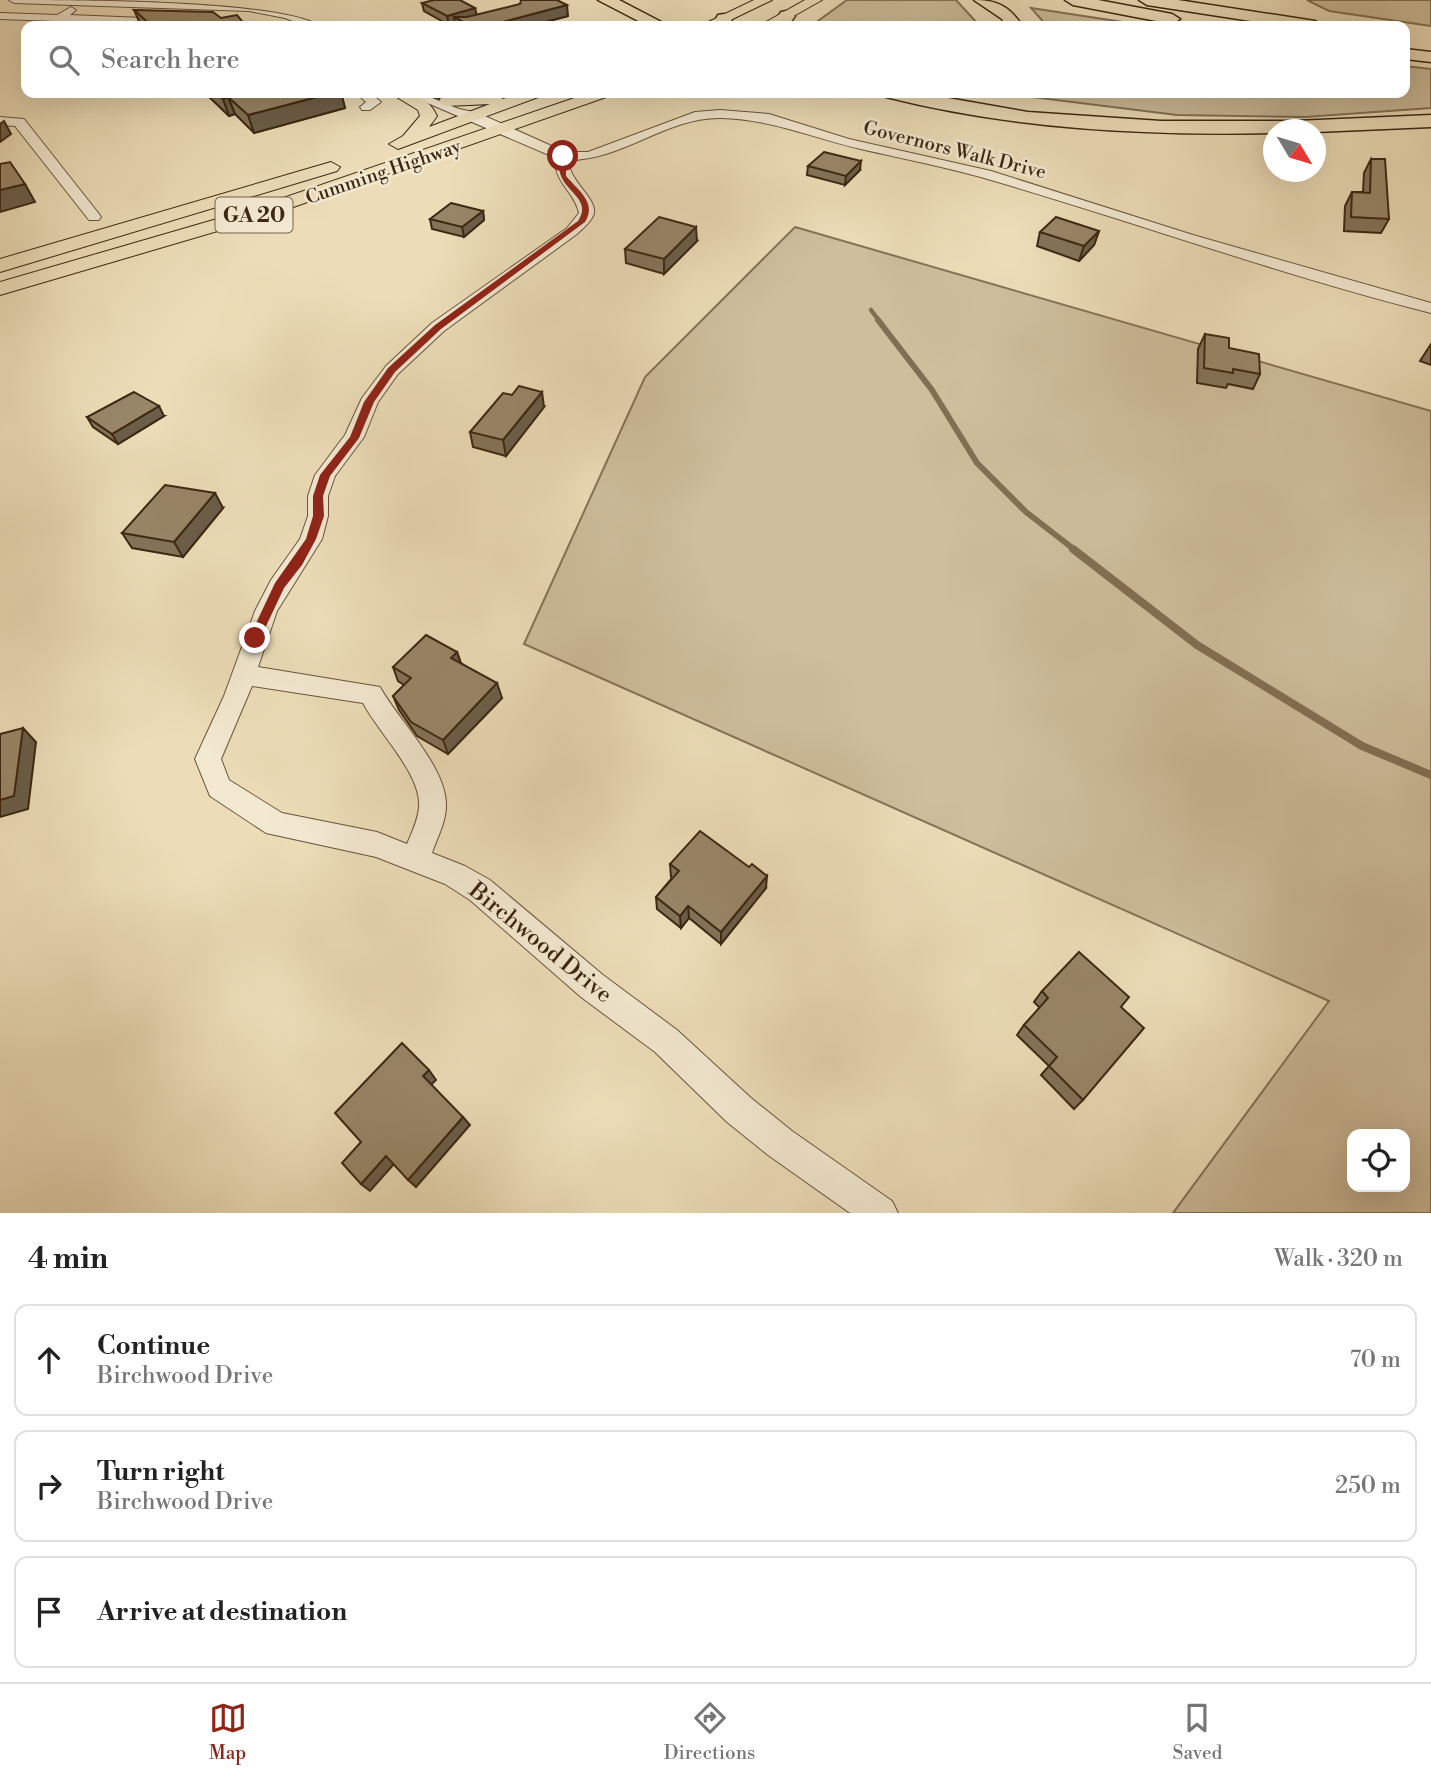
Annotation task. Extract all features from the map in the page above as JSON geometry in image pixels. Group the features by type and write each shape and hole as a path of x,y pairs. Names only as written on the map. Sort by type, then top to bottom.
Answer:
{"highway":[{"path":"982,0 1008,16 1011,21"},
{"path":"1073,0 1186,21"},
{"path":"1147,0 1283,21"},
{"path":"613,3 642,21"},
{"path":"613,3 651,21"},
{"path":"1410,39 1431,42"},
{"path":"1410,55 1431,57"},
{"path":"920,98 1010,115 1134,128 1247,130 1431,121"}],"main road":[{"path":"726,21 765,0"},
{"path":"783,21 816,0"},
{"path":"408,98 425,107 429,116 408,141"},
{"path":"470,98 499,98"},
{"name":"Cumming Highway","path":"377,152 522,98"},
{"name":"Cumming Highway","path":"0,289 254,214 505,130 590,98"},
{"name":"Cumming Highway","path":"0,266 208,206 346,162"},
{"path":"49,252 77,239 94,217 129,222 208,206"}],"street":[{"path":"14,0 259,9 303,21"},
{"path":"59,18 83,2"},
{"path":"0,6 238,15 265,21"},
{"path":"0,16 132,21"},
{"path":"366,107 375,102 369,98"},
{"path":"422,98 455,112 473,116"},
{"path":"447,98 473,116"},
{"name":"Governors Walk Drive","path":"473,116 563,156 590,156 695,116 720,114 769,118 846,142 986,174 1188,238 1431,308"},
{"path":"0,121 19,122 94,217"},
{"name":"Birchwood Drive","path":"563,156 563,176 583,197 587,214 572,231 438,327 392,370 369,402 354,438 325,475 318,496 318,516 311,539 298,562 279,586 266,611 244,675 208,759 219,788 276,824 306,832 340,836 416,858 455,875 480,890 592,986 666,1041 739,1110 780,1143 880,1213"},
{"path":"244,675 371,694 376,707 422,772 433,804 416,858"}],"shaded area":[{"path":"847,0 956,0 975,21 818,21"},
{"path":"1307,0 1431,0 1431,26 1410,21 1329,11"},
{"path":"1031,8 1116,21 1043,21"},
{"path":"1410,67 1431,69 1431,108 1305,117 1177,115 1040,98 1410,98"},
{"path":"795,227 1431,411 1431,1213 1173,1213 1329,1001 524,644 645,377"}],"building":[{"path":"460,0 475,8 447,16 422,3"},
{"path":"521,0 557,0 567,5 506,21 462,21 454,17 467,17 520,4"},
{"path":"134,10 213,12 221,18 237,15 242,21 146,21"},
{"path":"229,98 313,98 248,115"},
{"path":"824,152 861,161 846,176 808,166"},
{"path":"1371,159 1385,159 1389,219 1351,217 1352,192 1370,193"},
{"path":"10,162 25,184 0,190 0,164"},
{"path":"451,203 483,211 462,227 430,219"},
{"path":"659,217 696,227 664,259 625,249"},
{"path":"1056,217 1099,231 1084,246 1040,232"},
{"path":"1205,334 1229,338 1229,348 1259,354 1260,374 1204,368"},
{"path":"519,386 542,392 503,440 470,432 503,393 512,395"},
{"path":"134,392 159,406 112,434 87,417"},
{"path":"165,485 215,493 174,542 122,533"},
{"path":"426,635 457,652 451,658 497,683 443,740 411,722 393,696 411,678 393,667"},
{"path":"23,728 14,796 0,800 0,734"},
{"path":"700,831 749,867 752,864 767,876 721,932 688,906 680,916 656,897 679,871 670,864"},
{"path":"1079,952 1129,997 1121,1007 1144,1028 1083,1100 1049,1066 1057,1057 1024,1025 1048,998 1042,991"},
{"path":"402,1043 429,1070 423,1076 463,1117 408,1180 386,1156 361,1184 342,1163 361,1142 335,1113"}],"waterway":[{"path":"871,310 880,322"},
{"path":"878,320 932,390 977,463 1026,512 1075,550"},
{"path":"1073,549 1197,645 1362,746 1431,775"}],"route":[{"path":"255,638 279,586 298,562 311,539 318,516 318,496 325,475 354,438 369,402 392,370 438,327 572,231 587,214 583,197 563,176 563,156"}]}
